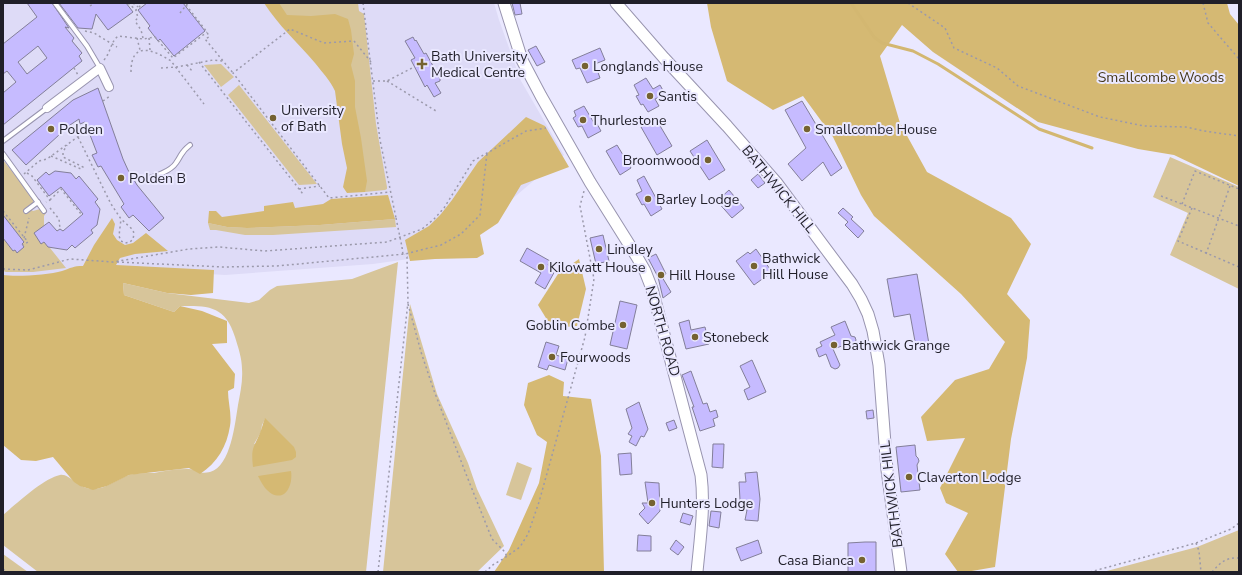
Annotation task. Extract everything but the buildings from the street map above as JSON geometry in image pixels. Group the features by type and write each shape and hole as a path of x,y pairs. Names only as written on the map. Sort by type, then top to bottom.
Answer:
{"street":[{"name":"NORTH ROAD","path":"504,3 522,60 590,182 645,271 652,289 702,475 704,492 697,572"},
{"name":"BATHWICK HILL","path":"616,3 785,193 848,278 861,299 868,314 873,331 878,358 887,470 901,572"},
{"path":"47,108 100,67 109,87"}],"lane":[{"path":"55,3 87,46 100,67"},
{"path":"3,141 47,108"},
{"path":"145,179 156,176 175,165 182,151 190,145"},
{"path":"3,154 44,211"},
{"path":"26,211 38,202"}],"path":[{"path":"128,3 136,10 138,15 135,20 141,30 143,39"},
{"path":"133,3 138,7"},
{"path":"136,10 143,3"},
{"path":"363,3 380,140 402,248 404,255 407,257 408,302 378,572"},
{"path":"908,3 944,28 954,48 997,68 1018,86 1100,117 1144,126 1186,127 1235,136 1239,135"},
{"path":"1203,3 1208,23 1239,58"},
{"path":"180,13 187,4 207,32 209,37 206,39 329,198 390,192"},
{"path":"232,73 290,29 324,43 354,41 371,62"},
{"path":"88,32 94,33 113,43 117,47"},
{"path":"100,67 109,55 113,43 118,36 143,39 155,37 173,58 207,32"},
{"path":"137,38 140,50"},
{"path":"149,38 150,50"},
{"path":"131,72 131,61 134,54 140,50 150,50 171,60 204,104"},
{"path":"160,68 177,68 213,60 223,61"},
{"path":"199,62 303,194"},
{"path":"187,65 192,71"},
{"path":"373,81 386,80 414,67"},
{"path":"386,80 436,111"},
{"path":"103,101 112,95"},
{"path":"113,262 189,249 219,246 266,251 387,242 422,229 434,219 444,208 473,161 526,131 558,126"},
{"path":"20,178 39,161 51,156 86,131"},
{"path":"78,137 103,188 121,219 133,230 134,234 130,242 126,243 118,236 121,219"},
{"path":"51,156 81,169 83,167 63,157 63,152 68,144"},
{"path":"3,269 28,270 70,259 223,267 269,266 404,255 441,245 461,234 480,215 488,152"},
{"path":"1182,204 1196,171 1239,189"},
{"path":"26,172 32,176 50,200"},
{"path":"486,572 494,564 507,557 520,547 528,534 539,502 585,337 594,279 580,206 586,186 590,182"},
{"path":"299,189 320,186"},
{"path":"1206,254 1230,186"},
{"path":"60,229 59,219 46,203 61,189 81,214"},
{"path":"1161,196 1239,226"},
{"path":"24,238 31,208"},
{"path":"1192,208 1178,241 1239,267"},
{"path":"3,211 28,242 23,246"},
{"path":"408,302 428,373 466,474 492,539 505,552 507,557"},
{"path":"1090,572 1196,543 1231,529 1239,523"},
{"path":"1196,543 1199,551 1201,572"},
{"path":"1212,572 1223,561 1231,558 1239,558"},
{"path":"3,569 7,572"}],"shaded area":[{"name":"University of Bath","path":"3,3 494,3 521,81 564,155 484,223 423,257 373,264 225,275 144,270 3,283"},
{"path":"275,3 358,3 359,11 364,14 376,124 387,189 365,192 343,60 320,50"},
{"path":"221,64 234,77 221,87 204,65"},
{"path":"239,85 317,184 299,185 228,95"},
{"path":"1170,157 1239,187 1239,289 1170,255 1188,213 1153,197"},
{"path":"3,160 33,198 33,204 29,208 33,211 40,209 46,213 44,216 44,226 38,233 66,268 33,272 3,271"},
{"path":"395,219 396,227 273,235 245,235 210,230 208,223 227,227 247,228 320,225"},
{"path":"398,262 366,572 38,572 3,545 3,515 30,492 53,477 60,475 67,476 88,489 98,489 129,475 135,474 183,469 206,473 217,468 223,462 231,443 242,374 239,349 231,326 221,313 207,307 180,306 174,312 124,295 123,283 167,293 249,303 259,300 277,286 352,279","holes":["265,419 281,435 254,444 261,432"]},
{"path":"410,304 437,394 468,463 477,489 504,546 477,572 383,572"},
{"path":"517,462 532,468 521,500 506,495"},
{"path":"1239,530 1239,572 1103,572 1197,547"},
{"path":"3,554 28,572 3,572"}],"green space":[{"path":"264,3 279,3 287,15 311,16 335,14 348,19 354,54 351,65 355,81 355,107 367,181 365,192 347,193 343,187 347,168 342,144 335,91 333,87 326,76"},
{"name":"Smallcombe Woods","path":"707,3 1227,3 1230,14 1239,25 1239,186 1174,155 1138,149 1038,122 933,52 902,25 880,56 900,123 927,172 1011,218 1031,244 1007,294 1030,320 1027,358 1011,439 995,567 958,572 945,554 968,513 946,503 940,488 965,438 927,441 921,417 955,380 989,369 1005,342 961,294 874,216 861,195 833,137 803,96 773,110 727,81 711,27"},
{"path":"526,117 545,126 569,167 521,185 498,223 480,235 484,254 477,258 410,261 405,240 429,226 441,214 478,162"},
{"path":"388,195 395,219 320,225 247,228 227,227 208,223 209,211 216,211 222,217 264,211 264,206 293,202 295,208 323,204 331,199"},
{"path":"112,218 115,224 113,234 117,240 125,245 133,243 146,233 168,251 135,254 120,258 116,265 214,270 213,293 191,295 167,293 123,283 124,295 174,312 180,306 202,311 227,321 227,343 212,344 235,374 234,388 228,391 230,413 229,433 224,447 206,470 200,474 189,468 129,475 107,486 93,490 80,486 74,482 53,457 36,461 21,460 3,445 3,275 41,275 83,266 94,245"},
{"path":"579,259 586,289 577,326 552,328 538,305 558,274"},
{"path":"549,375 564,382 563,396 591,399 601,456 604,572 494,572 509,550 539,483 547,442 537,435 524,405 528,383"},
{"path":"265,418 294,447 296,457 292,460 253,467 253,449"},
{"path":"291,471 291,481 288,490 282,495 277,496 267,490 258,476"}],"waterway":[{"path":"851,3 874,37 882,43 913,51 938,64 1039,129 1092,148"}],"place":[{"name":"Bath University Medical Centre","path":"422,64"},
{"name":"Longlands House","path":"585,66"},
{"name":"Santis","path":"650,96"},
{"name":"University of Bath","path":"273,118"},
{"name":"Thurlestone","path":"583,120"},
{"name":"Polden","path":"51,129"},
{"name":"Smallcombe House","path":"807,129"},
{"name":"Broomwood","path":"708,160"},
{"name":"Polden B","path":"121,178"},
{"name":"Barley Lodge","path":"648,199"},
{"name":"Lindley","path":"599,249"},
{"name":"Bathwick Hill House","path":"754,266"},
{"name":"Kilowatt House","path":"541,267"},
{"name":"Hill House","path":"661,275"},
{"name":"Goblin Combe","path":"623,325"},
{"name":"Stonebeck","path":"695,337"},
{"name":"Bathwick Grange","path":"834,345"},
{"name":"Fourwoods","path":"552,357"},
{"name":"Claverton Lodge","path":"909,477"},
{"name":"Hunters Lodge","path":"652,503"},
{"name":"Casa Bianca","path":"862,560"}]}
